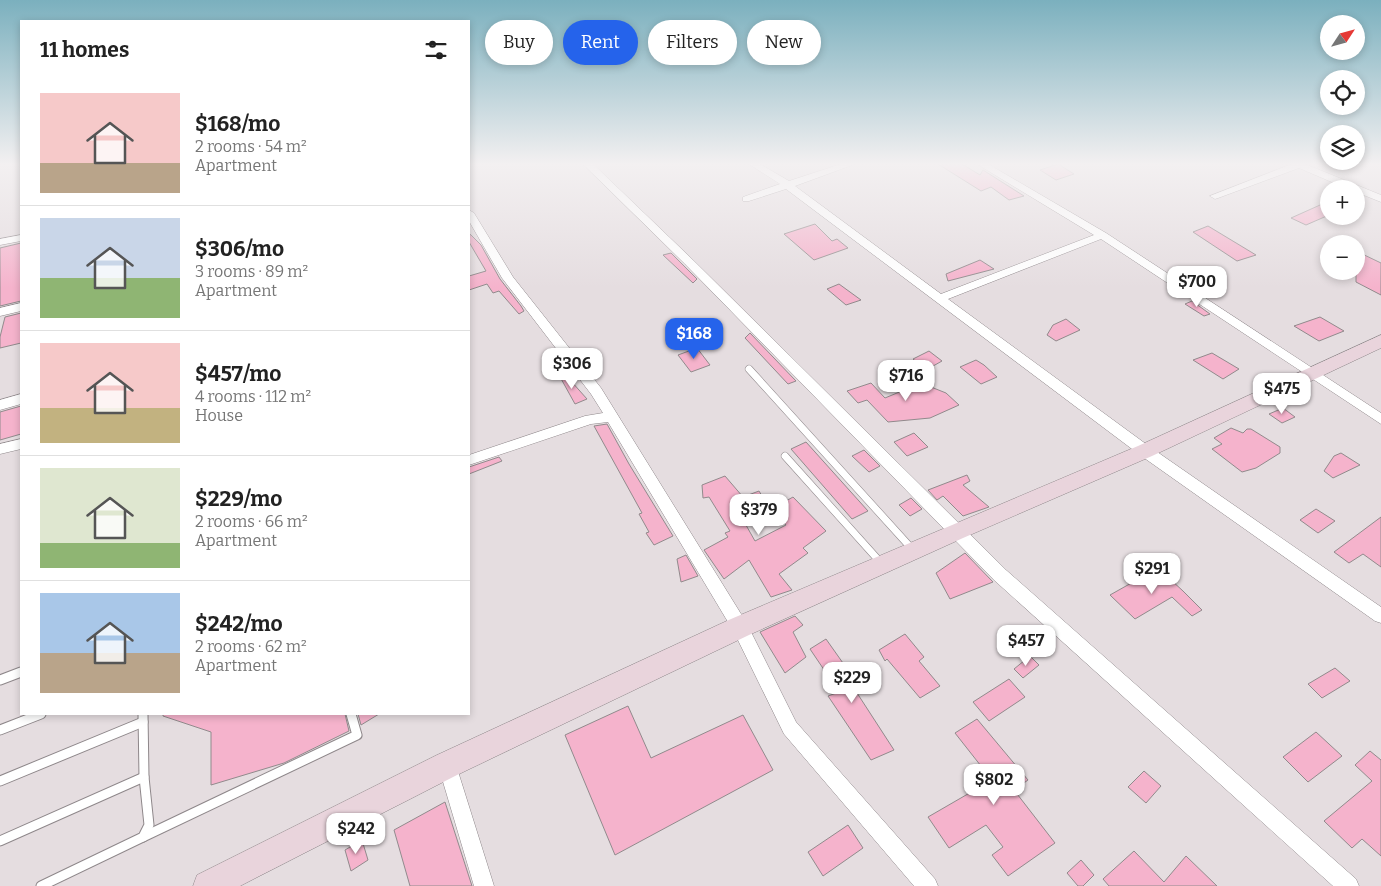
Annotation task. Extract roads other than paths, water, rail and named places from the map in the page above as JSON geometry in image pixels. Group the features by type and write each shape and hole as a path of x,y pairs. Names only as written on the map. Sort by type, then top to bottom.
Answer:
{"street":[{"path":"630,205 1000,575 1349,886"},
{"path":"814,205 1144,451 1381,616"},
{"path":"1052,205 1102,235 1381,419"},
{"path":"470,215 508,278 596,390 740,627 790,728 928,886"},
{"path":"938,299 1102,235"},
{"path":"0,242 20,238"},
{"path":"0,312 20,307"},
{"path":"208,886 447,765 740,627 1144,451 1381,341"},
{"path":"0,404 20,399"},
{"path":"470,460 590,419 612,416"},
{"path":"0,449 20,444"},
{"path":"447,765 484,886"}],"lane":[{"path":"749,369 913,550"},
{"path":"785,456 882,564"},
{"path":"0,680 20,672"},
{"path":"0,730 38,715"},
{"path":"40,886 357,735 351,715"},
{"path":"0,781 143,718 144,777 150,826 143,838"},
{"path":"0,841 144,777"}]}
